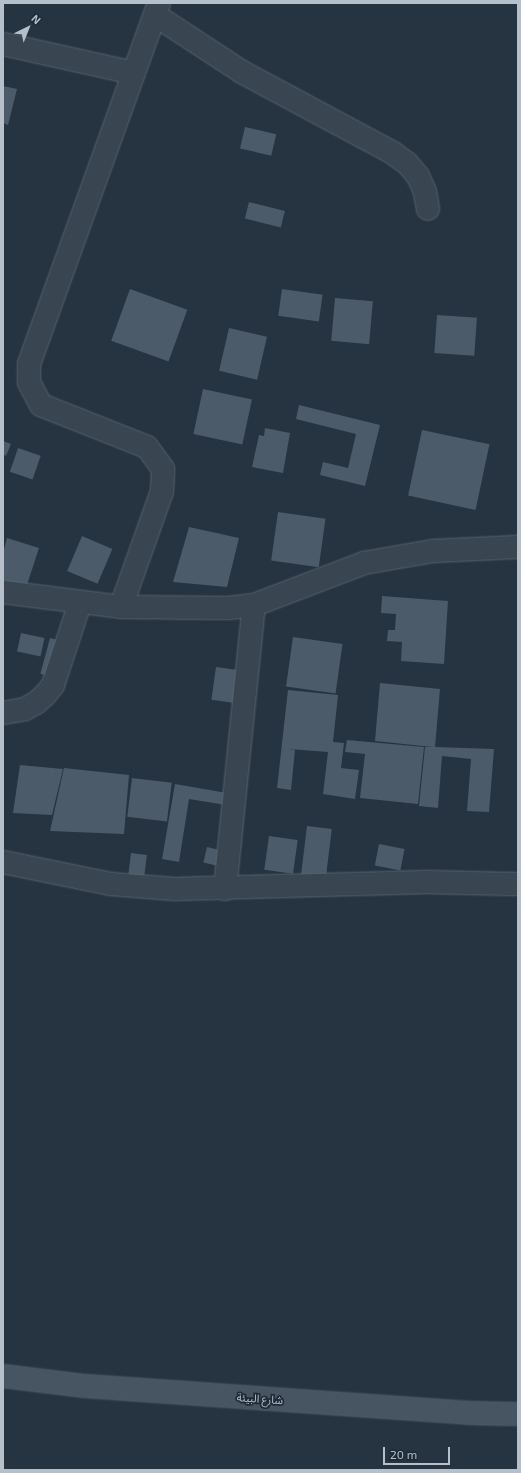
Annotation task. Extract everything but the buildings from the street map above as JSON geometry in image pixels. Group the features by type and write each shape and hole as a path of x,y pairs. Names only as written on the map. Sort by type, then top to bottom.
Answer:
{"main road":[{"name":"شارع البيئة","path":"3,1376 84,1386 469,1413 518,1414"}],"street":[{"path":"120,607 162,491 163,469 147,447 41,405 29,382 29,364 157,9 242,72 398,156 407,163 418,176 425,192 428,209"},
{"path":"3,44 134,73"},
{"path":"3,592 120,607 229,608 254,605 364,563 433,551 518,547"},
{"path":"3,713 25,709 36,703 53,685 80,603"},
{"path":"225,889 254,605"},
{"path":"3,862 111,884 175,889 225,889 427,882 518,884"}]}
